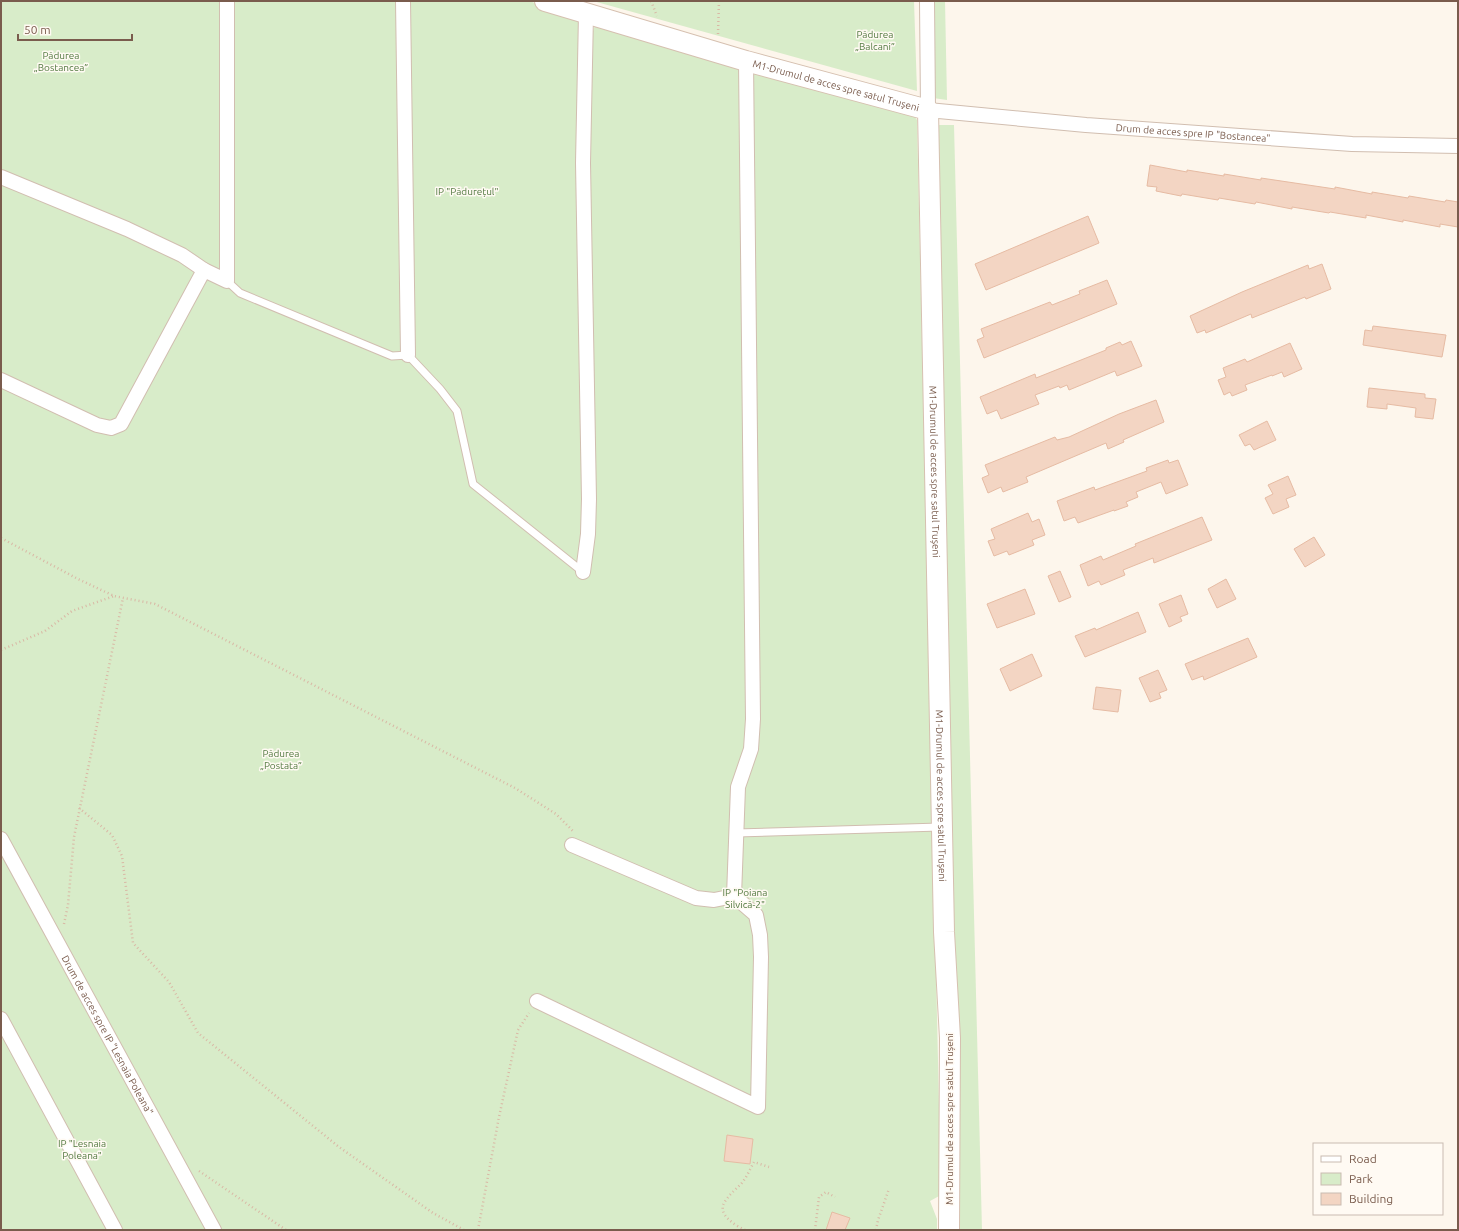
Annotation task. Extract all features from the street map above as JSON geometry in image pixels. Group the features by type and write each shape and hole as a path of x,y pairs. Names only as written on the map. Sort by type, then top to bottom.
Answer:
{"street":[{"path":"1,177 127,229 182,255 204,270 227,281 227,1"},
{"path":"403,1 408,355"},
{"name":"M1-Drumul de acces spre satul Trușeni","path":"546,1 746,61 928,110 944,932 950,1038 948,1230"},
{"path":"926,1 928,110"},
{"path":"583,572 588,534 589,499 583,162 586,14"},
{"path":"734,896 738,788 751,749 753,719 746,61"},
{"name":"Drum de acces spre IP \"Bostancea\"","path":"928,110 1086,125 1352,144 1458,146"},
{"path":"1,380 97,425 111,428 121,424 204,270"},
{"name":"Drum de acces spre IP \"Lesnaia Poleana\"","path":"1,839 214,1230"},
{"path":"572,845 696,898 714,900 734,896"},
{"path":"537,1001 758,1107 760,935 756,915 734,896"},
{"path":"1,1019 115,1230"}],"lane":[{"path":"227,281 240,293 392,356 408,355 440,389 456,411 473,484 583,572"},
{"path":"736,833 942,827"}],"path":[{"path":"718,53 719,1"},
{"path":"1,538 78,579 114,596 155,604 515,788 556,814 573,830 572,845"},
{"path":"1,650 45,631 72,611 114,596"},
{"path":"60,948 68,905 74,836 123,598"},
{"path":"80,808 112,835 122,856 133,942 169,982 198,1033 339,1147 433,1213 464,1230"},
{"path":"478,1230 499,1117 518,1030 537,1001"},
{"path":"745,1230 737,1226 725,1216 723,1209 724,1201 746,1177 754,1162 769,1167"},
{"path":"197,1170 286,1230"},
{"path":"876,1230 889,1189"},
{"path":"815,1230 819,1197 826,1192 835,1197"}],"green space":[{"path":"1,1 529,1 579,17 592,34 596,22 738,65 751,76 758,69 912,113 917,120 941,1195 930,1201 937,1219 937,1230 1,1230"},
{"name":"Pădurea „Balcani”","path":"593,1 914,1 917,91"},
{"path":"931,1 945,1 947,100 933,98"},
{"path":"938,125 954,125 982,1230 958,1230"}],"building":[{"path":"1150,165 1187,172 1187,170 1261,180 1261,178 1335,189 1335,187 1372,194 1372,192 1408,198 1409,196 1445,202 1446,200 1458,202 1458,227 1440,224 1440,227 1366,215 1366,218 1292,207 1292,209 1256,202 1255,204 1219,198 1218,200 1182,194 1181,196 1156,191 1157,187 1147,186"},
{"path":"1088,216 1099,243 986,290 975,264"},
{"path":"1322,264 1331,289 1306,299 1305,297 1252,318 1251,314 1206,333 1205,330 1197,333 1190,316 1242,292 1308,265 1309,269"},
{"path":"1107,280 1117,304 984,358 977,340 984,337 981,329 1050,302 1052,305 1080,294 1079,291"},
{"path":"1373,326 1446,335 1442,357 1363,345 1365,330 1372,331"},
{"path":"1131,341 1142,366 1117,376 1115,371 1069,390 1067,385 1060,388 1059,386 1035,395 1039,404 1001,419 997,410 987,414 980,397 1035,374 1036,378 1106,350 1106,348 1120,342 1122,345"},
{"path":"1290,343 1302,369 1284,377 1282,372 1272,375 1245,385 1247,390 1232,396 1230,392 1224,395 1218,380 1226,377 1223,368 1245,359 1247,362"},
{"path":"1369,388 1425,394 1425,398 1436,399 1433,419 1415,417 1416,408 1387,404 1387,409 1367,407"},
{"path":"1156,400 1164,422 1123,440 1124,442 1108,449 1106,443 1026,477 1028,482 1003,492 1001,487 988,493 982,478 989,475 985,465 1055,437 1057,440 1069,437 1119,414"},
{"path":"1267,421 1276,440 1254,450 1250,444 1245,446 1239,435"},
{"path":"1168,460 1169,463 1178,460 1188,485 1166,494 1161,482 1136,492 1138,497 1126,502 1128,506 1078,523 1075,517 1064,521 1057,501 1094,487 1095,490 1147,471 1146,468"},
{"path":"1288,476 1296,495 1286,499 1289,507 1273,514 1265,498 1273,494 1268,485"},
{"path":"1028,513 1032,522 1039,519 1045,535 1032,540 1034,545 1009,555 1007,551 994,556 988,541 995,539 991,529"},
{"path":"1202,517 1212,540 1154,563 1153,558 1123,570 1125,575 1101,585 1099,581 1088,586 1080,565 1101,556 1103,560 1136,546 1135,544"},
{"path":"1314,537 1325,555 1305,567 1294,549"},
{"path":"1060,571 1071,597 1059,602 1048,576"},
{"path":"1226,579 1236,599 1217,608 1208,589"},
{"path":"1025,589 1035,614 997,628 987,604"},
{"path":"1181,595 1188,614 1180,617 1182,621 1169,627 1159,604"},
{"path":"1138,612 1146,632 1085,657 1075,636 1095,628 1096,630"},
{"path":"1248,638 1257,657 1204,680 1203,676 1192,680 1185,664"},
{"path":"1032,654 1042,676 1010,691 1000,669"},
{"path":"1158,670 1167,690 1159,693 1161,698 1150,702 1139,678"},
{"path":"1096,687 1121,690 1118,712 1093,709"},
{"path":"727,1135 753,1139 750,1164 724,1161"},
{"path":"832,1212 850,1218 845,1230 826,1230"}],"park label":[{"name":"Pădurea „Bostancea”","path":"61,60"},
{"name":"IP \"Pădurețul\"","path":"467,191"},
{"name":"Pădurea „Postata”","path":"281,758"},
{"name":"IP \"Poiana Silvică-2\"","path":"745,898"},
{"name":"IP \"Lesnaia Poleana\"","path":"82,1148"}]}
